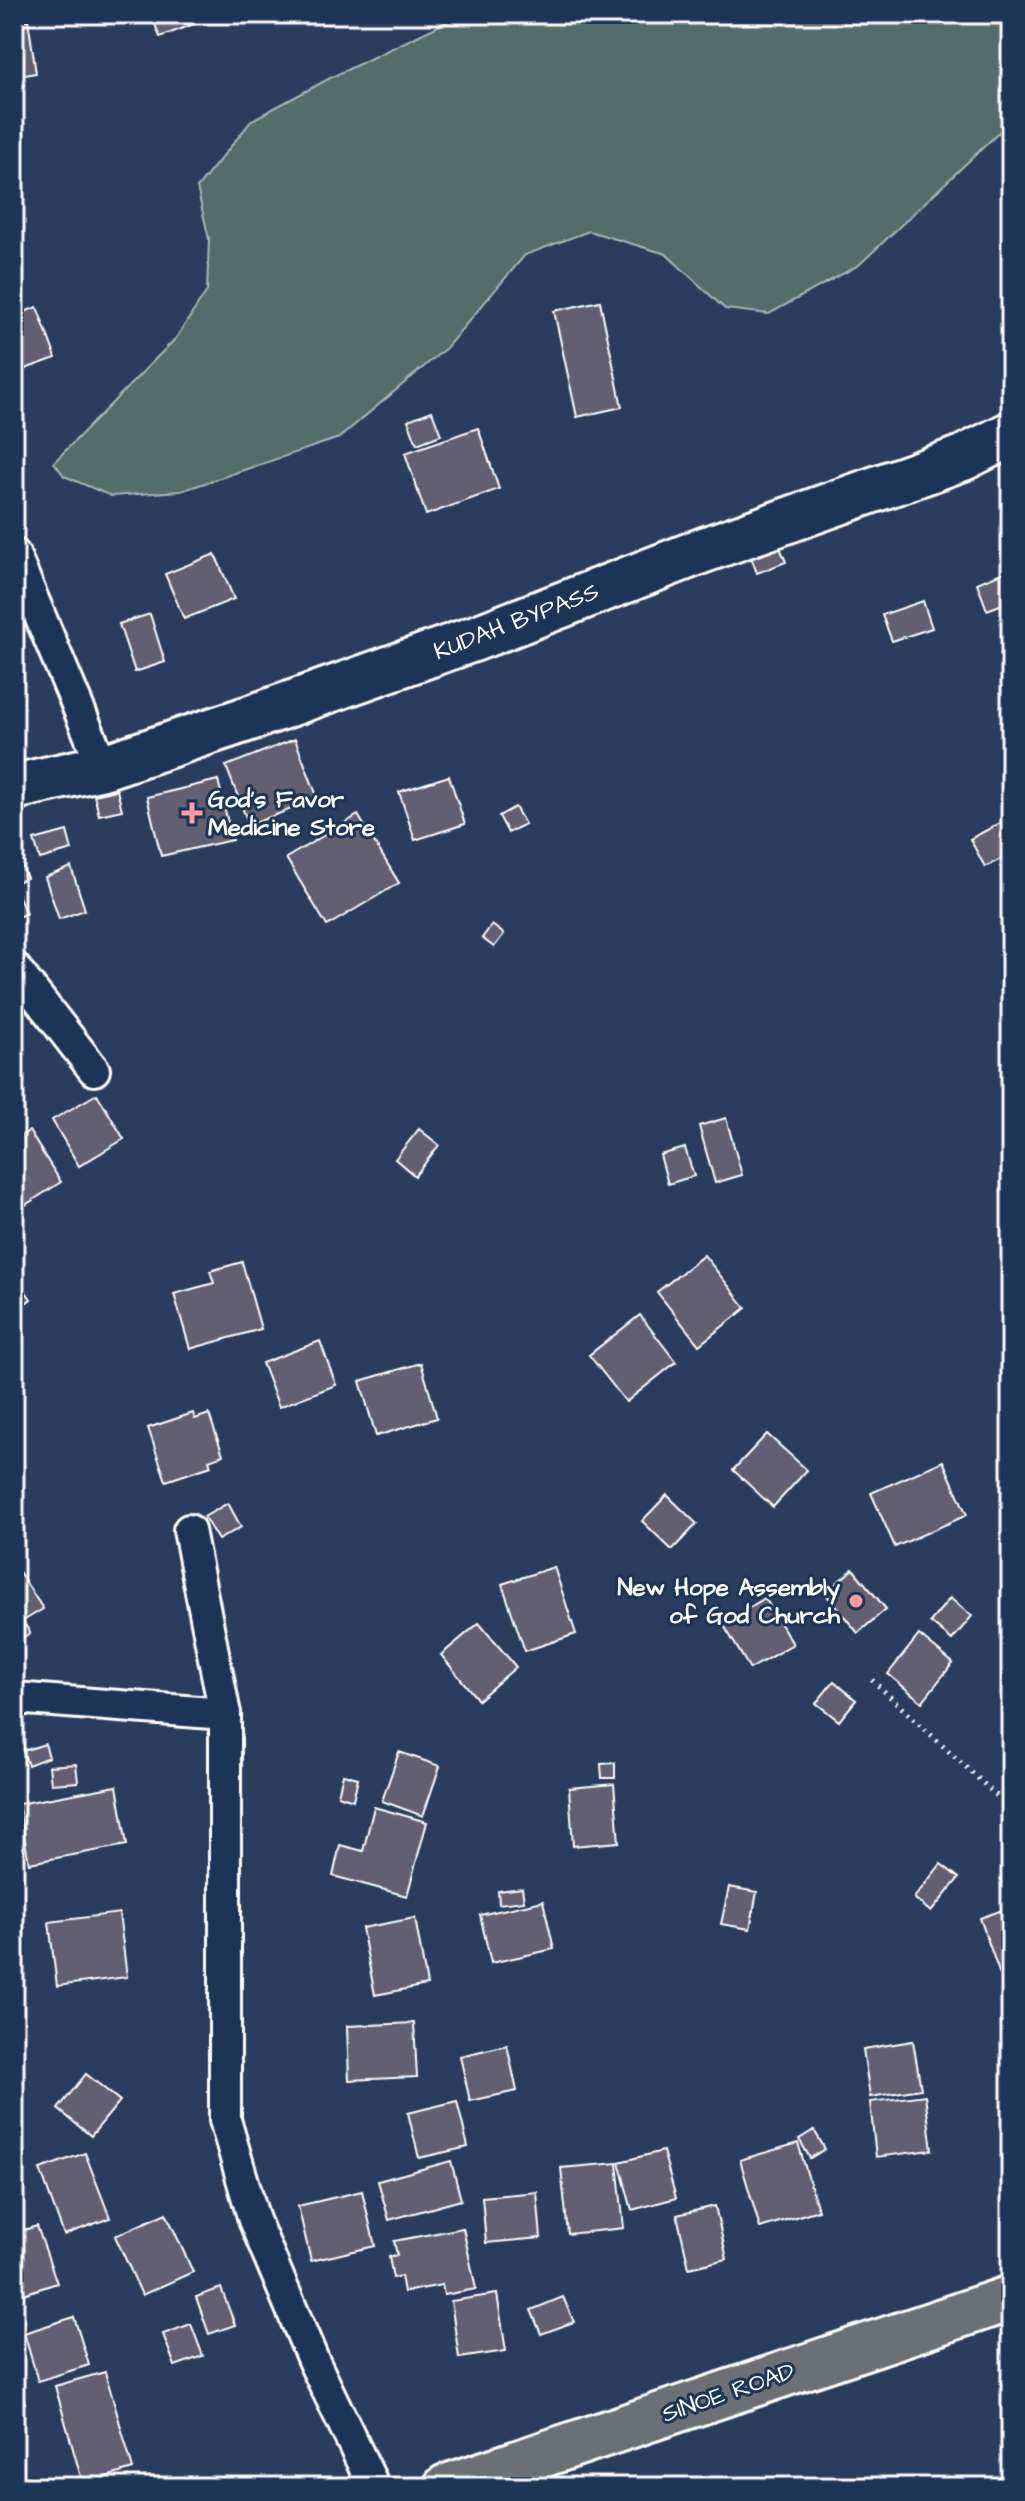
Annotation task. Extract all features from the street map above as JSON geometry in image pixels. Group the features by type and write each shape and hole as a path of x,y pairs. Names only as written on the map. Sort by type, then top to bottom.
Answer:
{"highway":[{"name":"SINOE ROAD","path":"446,2487 1011,2298"}],"street":[{"name":"KUDAH BYPASS","path":"14,787 103,767 476,638 704,550 963,458 1011,434"},
{"path":"14,554 103,767"},
{"path":"14,967 94,1070"},
{"path":"189,1530 225,1714 225,2120 254,2220 313,2360 374,2487"},
{"path":"14,1698 225,1714"}],"path":[{"path":"872,1680 1011,1809"}],"green space":[{"path":"463,14 1011,14 1011,121 859,265 769,314 725,309 666,254 589,231 525,255 446,348 339,438 181,491 111,496 64,476 54,462 176,338 207,291 209,239 197,188 252,120 332,77"}],"building":[{"path":"151,14 212,14 213,17 160,37"},
{"path":"28,20 36,73 14,77 14,22"},
{"path":"600,301 622,407 577,417 554,311"},
{"path":"37,307 56,358 14,373 14,316"},
{"path":"432,411 441,435 417,444 408,420"},
{"path":"478,428 499,489 426,515 405,453"},
{"path":"773,530 786,562 757,573 745,541"},
{"path":"215,554 234,599 184,619 165,574"},
{"path":"1011,569 1011,601 987,610 977,583"},
{"path":"923,601 932,628 892,641 882,615"},
{"path":"150,614 165,662 135,672 119,624"},
{"path":"1011,721 1011,755 1001,725"},
{"path":"295,739 318,799 249,825 226,766"},
{"path":"449,776 465,824 415,840 399,792"},
{"path":"218,780 232,840 161,856 147,797"},
{"path":"117,790 122,810 99,815 94,795"},
{"path":"515,807 525,824 508,833 499,816"},
{"path":"358,815 399,883 327,926 286,858"},
{"path":"1002,822 1011,839 1011,854 985,867 970,839"},
{"path":"67,831 72,850 40,859 34,840"},
{"path":"17,855 27,878 14,883 14,856"},
{"path":"71,867 85,910 59,919 45,877"},
{"path":"14,884 26,914 14,918"},
{"path":"492,925 504,934 494,947 482,938"},
{"path":"97,1094 124,1139 79,1166 52,1120"},
{"path":"726,1118 742,1175 715,1183 699,1126"},
{"path":"419,1129 439,1145 415,1176 395,1159"},
{"path":"29,1131 61,1182 16,1211 14,1140"},
{"path":"685,1148 694,1176 668,1184 660,1155"},
{"path":"704,1255 746,1308 699,1345 657,1292"},
{"path":"242,1262 261,1329 190,1349 174,1294 214,1283 210,1271"},
{"path":"14,1275 31,1299 14,1312"},
{"path":"640,1315 676,1362 626,1402 589,1355"},
{"path":"320,1341 336,1385 279,1407 262,1363"},
{"path":"421,1363 437,1418 376,1436 360,1381"},
{"path":"193,1413 195,1419 209,1414 223,1455 209,1460 211,1466 166,1481 148,1428"},
{"path":"767,1434 807,1470 773,1507 733,1470"},
{"path":"943,1461 967,1515 895,1547 871,1493"},
{"path":"667,1495 697,1524 672,1550 642,1521"},
{"path":"228,1503 241,1527 218,1540 204,1517"},
{"path":"14,1564 43,1609 23,1621 30,1633 14,1643"},
{"path":"554,1567 576,1634 525,1651 502,1584"},
{"name":"New Hope Assembly of God Church","path":"853,1569 886,1609 858,1633 825,1593"},
{"path":"765,1598 793,1644 750,1669 723,1624"},
{"path":"950,1598 972,1616 952,1640 930,1622"},
{"path":"479,1623 516,1667 478,1700 441,1655"},
{"path":"919,1635 953,1663 922,1702 888,1674"},
{"path":"834,1681 856,1700 839,1721 816,1703"},
{"path":"45,1744 49,1757 28,1765 23,1751"},
{"path":"399,1752 440,1766 423,1816 382,1801"},
{"path":"615,1763 615,1778 602,1778 601,1764"},
{"path":"76,1764 78,1782 51,1784 49,1766"},
{"path":"343,1774 358,1778 353,1800 338,1795"},
{"path":"614,1784 619,1842 573,1846 569,1788"},
{"path":"117,1786 127,1845 29,1863 18,1804"},
{"path":"374,1807 427,1822 407,1896 333,1876 340,1845 363,1851"},
{"path":"941,1864 959,1878 931,1912 914,1898"},
{"path":"729,1887 757,1892 750,1929 721,1924"},
{"path":"522,1888 524,1901 499,1904 498,1891"},
{"path":"543,1901 554,1949 491,1963 480,1915"},
{"path":"1011,1907 1011,1971 1000,1975 980,1918"},
{"path":"119,1913 127,1977 57,1986 49,1922"},
{"path":"415,1918 427,1985 375,1995 362,1928"},
{"path":"414,2023 417,2077 349,2080 347,2026"},
{"path":"913,2041 921,2089 870,2097 863,2049"},
{"path":"507,2045 517,2091 470,2101 460,2056"},
{"path":"86,2074 120,2101 91,2136 58,2109"},
{"path":"925,2095 932,2150 876,2157 870,2102"},
{"path":"457,2101 468,2147 419,2158 408,2113"},
{"path":"814,2130 825,2149 810,2158 799,2139"},
{"path":"798,2143 818,2210 760,2228 740,2160"},
{"path":"663,2151 676,2198 632,2210 619,2162"},
{"path":"85,2153 110,2218 64,2235 40,2169"},
{"path":"451,2161 461,2200 389,2220 378,2181"},
{"path":"617,2163 624,2228 568,2234 561,2168"},
{"path":"362,2191 375,2246 311,2261 298,2206"},
{"path":"537,2192 541,2238 486,2243 482,2197"},
{"path":"715,2206 727,2259 689,2268 677,2215"},
{"path":"166,2213 193,2272 142,2295 115,2236"},
{"path":"37,2226 57,2283 14,2297 14,2233"},
{"path":"463,2228 476,2289 444,2295 442,2285 404,2292 401,2276 393,2278 389,2257 397,2255 394,2241"},
{"path":"221,2288 235,2325 209,2334 196,2297"},
{"path":"497,2294 506,2351 459,2358 451,2301"},
{"path":"563,2297 574,2322 541,2334 531,2310"},
{"path":"74,2317 89,2365 38,2381 24,2333"},
{"path":"191,2324 203,2356 175,2366 163,2334"},
{"path":"14,2371 25,2403 14,2407"},
{"path":"105,2372 133,2469 83,2484 55,2386"}],"place":[{"name":"God's Favor Medicine Store","path":"192,813"},
{"name":"New Hope Assembly of God Church","path":"856,1601"}]}
